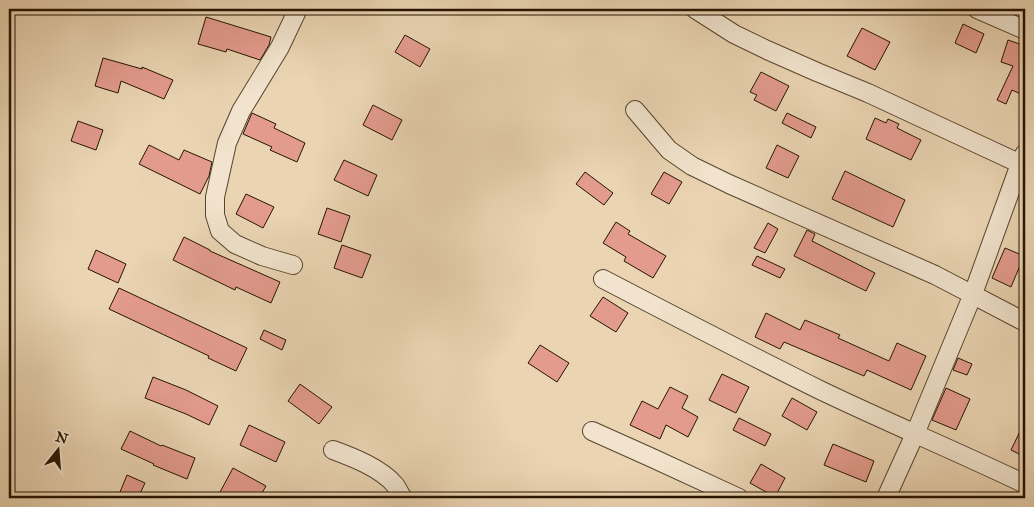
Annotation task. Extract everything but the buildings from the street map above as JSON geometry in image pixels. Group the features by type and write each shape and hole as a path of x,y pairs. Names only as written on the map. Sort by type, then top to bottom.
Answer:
{"street":[{"path":"292,265 262,256 235,244 220,232 215,215 215,197 227,143 241,111 280,46 298,9"},
{"path":"695,9 734,34 767,50 1024,161 973,294 886,498"},
{"path":"977,9 1025,30"},
{"path":"635,110 669,150 692,166 927,272 1025,322"},
{"path":"603,279 769,364 914,434 1025,484"},
{"path":"592,431 739,498"},
{"path":"332,450 364,462 380,472 394,484 403,498"}]}
